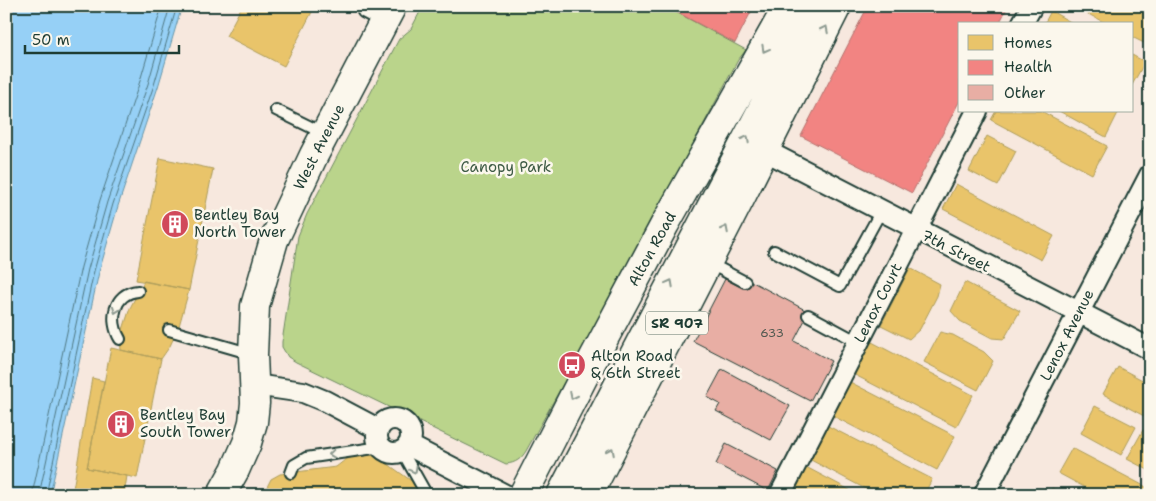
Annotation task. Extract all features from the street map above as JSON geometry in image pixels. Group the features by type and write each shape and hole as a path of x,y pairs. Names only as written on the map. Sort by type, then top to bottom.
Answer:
{"main road":[{"name":"Alton Road","path":"531,488 665,224 788,6"},
{"path":"561,495 816,6"},
{"name":"SR 907","path":"588,495 708,263 836,6"},
{"name":"West Avenue","path":"221,495 247,443 253,422 256,403 253,355 255,306 274,240 380,14"}],"street":[{"path":"1023,22 1032,6"},
{"name":"Lenox Court","path":"780,495 975,112"},
{"name":"7th Street","path":"764,150 1150,349"},
{"name":"Lenox Avenue","path":"984,495 1150,175"},
{"path":"255,385 303,392 325,401 379,438 391,453 405,448 411,436 411,431 409,426 401,420 390,419 385,421 379,438"},
{"path":"405,448 504,495"}],"lane":[{"path":"276,110 325,134"},
{"path":"774,251 840,286 881,211"},
{"path":"708,263 745,282"},
{"path":"120,339 114,330 114,311 118,303 125,296 138,291"},
{"path":"808,315 858,342"},
{"path":"169,330 253,355"},
{"path":"291,473 294,465 306,458 379,438"},
{"path":"405,448 424,490"}],"green space":[{"name":"Canopy Park","path":"423,6 665,6 746,50 738,60 526,451 513,463 506,464 296,362 288,357 282,347 298,236 307,214 399,39 411,29"}],"water":[{"path":"6,6 182,6 158,87 118,206 99,272 50,495 6,495"}],"building: Homes":[{"path":"242,6 315,6 284,66 226,36"},
{"path":"1078,6 1143,6 1150,10 1150,46 1134,38 1134,22 1103,22 1077,8"},
{"path":"1051,11 1070,22 1045,22"},
{"path":"1134,56 1145,62 1134,81"},
{"path":"995,112 1043,112 1107,146 1092,174 991,120"},
{"path":"1061,112 1118,112 1106,137"},
{"path":"987,136 1016,151 998,186 969,171"},
{"name":"Bentley Bay North Tower","path":"160,158 213,169 189,290 136,280"},
{"path":"956,184 1054,236 1041,260 943,209"},
{"path":"910,268 940,284 937,296 920,329 909,339 881,325"},
{"path":"144,281 189,290 179,326 170,346 161,359 121,350 120,339 130,308"},
{"path":"965,282 1020,311 1004,339 992,338 960,321 951,311"},
{"path":"940,332 953,335 984,352 993,361 978,390 924,362"},
{"path":"870,341 973,395 956,427 853,374"},
{"name":"Bentley Bay South Tower","path":"111,348 161,359 137,478 87,468"},
{"path":"1118,367 1150,384 1150,406 1144,416 1103,394"},
{"path":"92,378 104,381 87,468 127,476 124,495 72,495"},
{"path":"850,382 955,436 937,470 833,416"},
{"path":"1095,406 1136,427 1121,455 1081,433"},
{"path":"826,425 932,479 924,495 877,495 809,459"},
{"path":"1143,430 1150,434 1150,471 1127,459"},
{"path":"1072,448 1150,489 1150,495 1099,495 1058,473"},
{"path":"363,453 374,454 424,490 442,495 263,495 271,479 280,474 336,467 345,460"},
{"path":"806,467 859,495 792,495"},
{"path":"1052,488 1065,495 1049,495"}],"building: Health":[{"path":"665,6 754,6 735,43"},
{"path":"868,6 1008,6 1000,22 958,22 958,104 912,193 801,136"}],"building: Other":[{"path":"725,279 743,288 747,279 809,312 794,341 831,361 810,401 693,341"},
{"path":"722,369 790,406 771,440 716,411 720,404 707,397"},
{"path":"726,444 778,471 768,491 716,464"}],"place":[{"name":"Bentley Bay North Tower","path":"175,224"},
{"name":"Alton Road & 6th Street","path":"572,365"},
{"name":"Bentley Bay South Tower","path":"121,424"}]}
